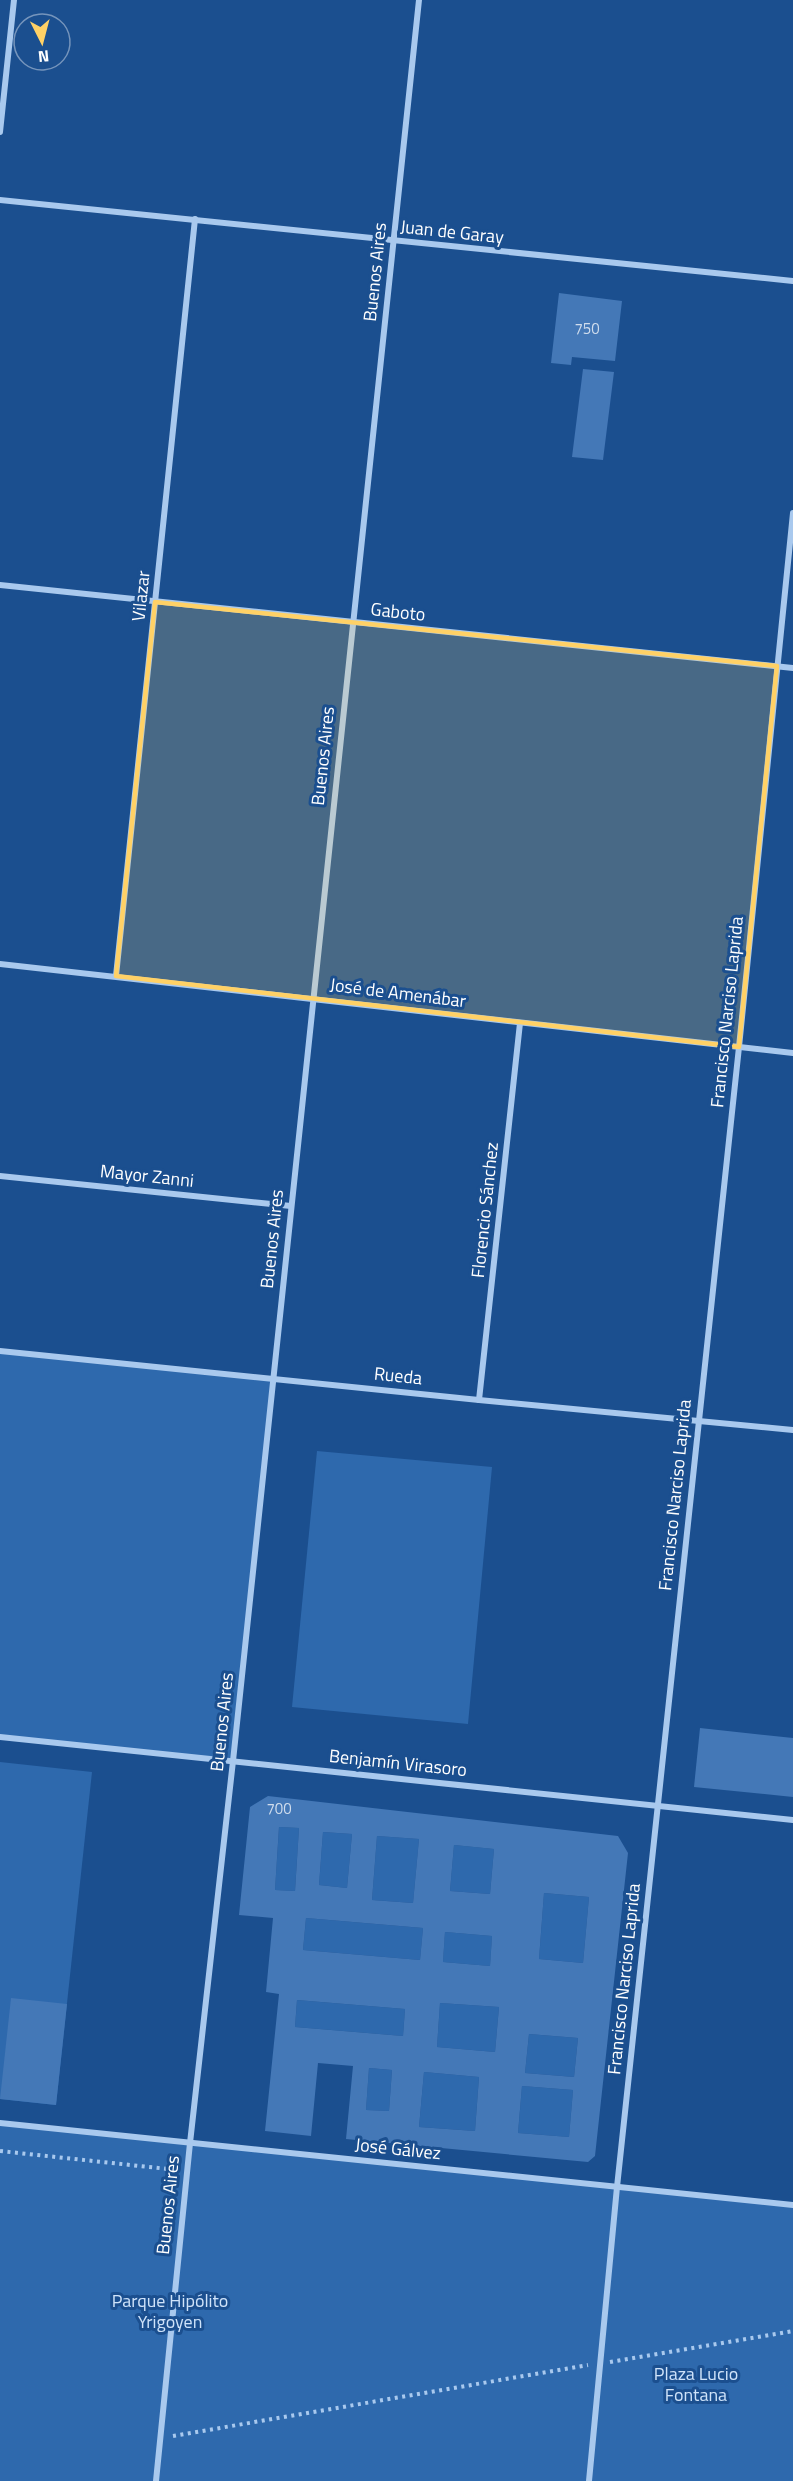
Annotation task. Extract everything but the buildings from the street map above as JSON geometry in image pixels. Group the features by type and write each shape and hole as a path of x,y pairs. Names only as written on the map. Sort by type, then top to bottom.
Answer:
{"street":[{"path":"0,132 14,0"},
{"name":"Buenos Aires","path":"156,2481 187,2171 233,1761 419,0"},
{"name":"Juan de Garay","path":"0,200 793,281"},
{"name":"Vilazar","path":"116,976 195,219"},
{"name":"Francisco Narciso Laprida","path":"589,2481 617,2187 739,1047 793,513"},
{"name":"Gaboto","path":"0,585 793,668"},
{"name":"José de Amenábar","path":"0,964 793,1053"},
{"name":"Florencio Sánchez","path":"479,1400 520,1023"},
{"name":"Mayor Zanni","path":"0,1176 291,1206"},
{"name":"Rueda","path":"0,1351 793,1430"},
{"name":"Benjamín Virasoro","path":"0,1737 793,1821"},
{"name":"José Gálvez","path":"0,2123 793,2205"}],"path":[{"path":"0,2151 187,2171"},
{"path":"160,2438 793,2331"}],"highlighted area":[{"path":"155,602 777,666 739,1047 116,976"}],"green space":[{"path":"0,1351 272,1378 233,1761 0,1737"},
{"path":"317,1451 492,1467 468,1724 292,1707"},
{"path":"0,1762 92,1772 56,2105 0,2099"},
{"path":"279,1827 299,1828 295,1891 275,1890"},
{"path":"323,1832 352,1834 347,1888 319,1885"},
{"path":"377,1836 419,1839 413,1903 372,1900"},
{"path":"454,1845 494,1849 490,1894 450,1891"},
{"path":"544,1893 589,1897 583,1963 539,1959"},
{"path":"306,1918 423,1928 420,1960 303,1950"},
{"path":"445,1932 492,1936 490,1966 443,1962"},
{"path":"297,2000 405,2009 403,2036 295,2027"},
{"path":"440,2003 499,2007 495,2052 437,2047"},
{"path":"529,2034 578,2038 574,2077 525,2073"},
{"path":"369,2068 392,2070 389,2111 366,2110"},
{"path":"424,2072 479,2077 475,2131 419,2127"},
{"path":"522,2086 573,2090 569,2137 518,2133"},
{"name":"Parque Hipólito Yrigoyen","path":"0,2123 793,2205 793,2481 0,2481"}],"park label":[{"name":"Plaza Lucio Fontana","path":"696,2384"}]}
